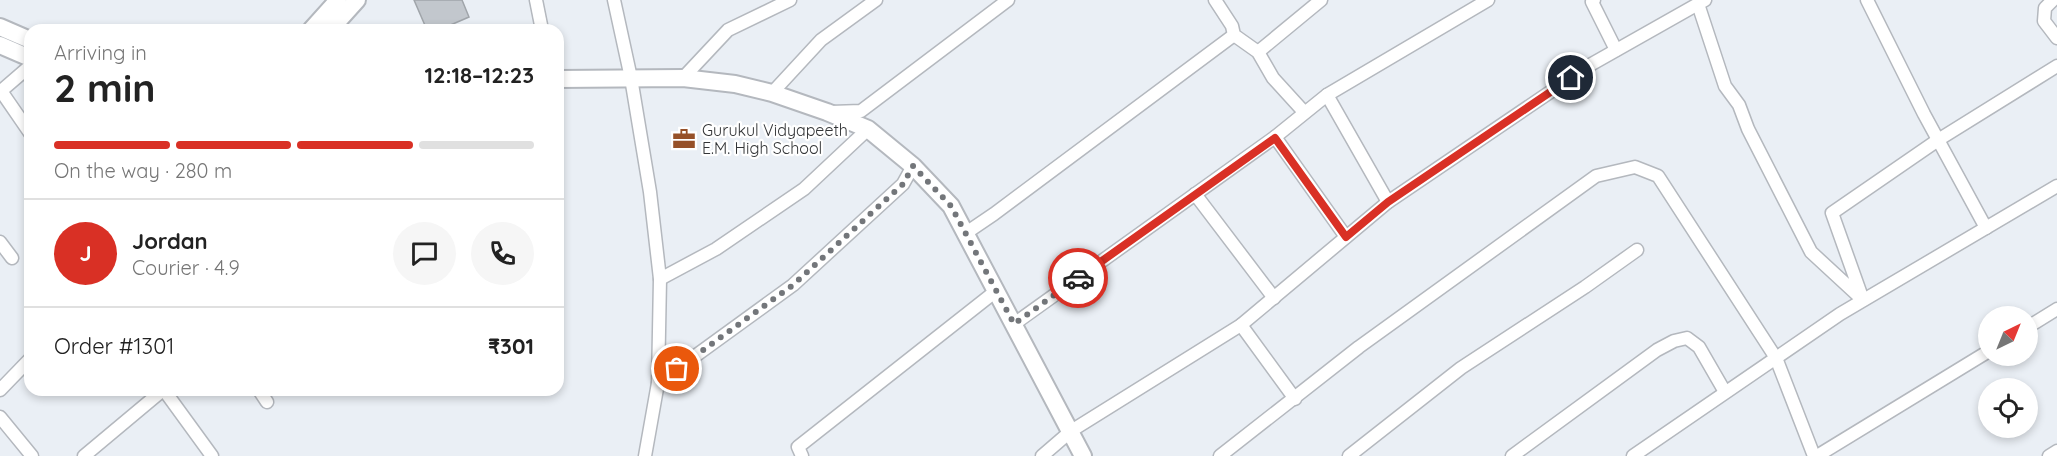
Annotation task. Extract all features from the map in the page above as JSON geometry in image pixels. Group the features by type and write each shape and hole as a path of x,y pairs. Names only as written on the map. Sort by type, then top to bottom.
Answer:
{"main road":[{"path":"316,24 338,0"},
{"path":"335,24 357,0"},
{"path":"0,27 24,37"},
{"path":"0,45 24,55"},
{"path":"564,79 683,78 735,84 771,93 868,129 913,166 951,206 1083,456"}],"street":[{"path":"536,0 541,24"},
{"path":"614,0 631,78 650,192 660,279 658,383 645,456"},
{"path":"683,78 728,30 790,0"},
{"path":"771,93 821,40 876,0"},
{"path":"827,112 861,111 1008,0"},
{"path":"1215,0 1232,26 1234,35 1258,52 1273,78 1304,112"},
{"path":"1258,52 1322,0"},
{"path":"1014,324 1275,138 1327,95 1488,0"},
{"path":"1594,0 1592,2 1616,50"},
{"path":"1679,0 1686,11"},
{"path":"1867,0 1938,140 1986,228"},
{"path":"2053,0 2045,8 2044,21 2057,38"},
{"path":"1042,456 1071,431 1241,326 1388,202 1590,64 1702,2 1725,86 1739,105 1748,129 1810,252 1863,300"},
{"path":"966,233 1234,35"},
{"path":"1863,300 1832,213 1938,140 2057,66"},
{"path":"24,71 1,91 24,124"},
{"path":"1327,95 1388,202"},
{"path":"660,279 716,249 804,189 868,129"},
{"path":"1275,138 1346,237"},
{"path":"658,383 793,285 903,184 913,166"},
{"path":"1220,456 1359,348 1596,176 1635,167 1658,176 1776,358 1816,456 1978,358"},
{"path":"1633,456 1863,300 2057,186"},
{"path":"1195,194 1274,298"},
{"path":"0,242 12,258"},
{"path":"1349,456 1461,368 1585,287 1637,249"},
{"path":"802,456 798,447 996,291"},
{"path":"2038,321 2057,309"},
{"path":"1241,326 1294,399"},
{"path":"1512,456 1657,350 1674,341 1687,338 1700,348 1725,392"},
{"path":"0,390 24,365"},
{"path":"84,456 156,396"},
{"path":"167,396 212,456"},
{"path":"262,396 267,402"},
{"path":"0,417 32,456"},
{"path":"2049,456 2057,451"}],"building":[{"path":"414,0 462,0 469,17 453,24 424,24"}],"way so far":[{"path":"677,369 793,285 903,184 913,166 951,206 1014,324 1078,278"}],"place":[{"name":"Gurukul Vidyapeeth E.M. High School","path":"684,139"}],"route":[{"path":"1078,278 1275,138 1346,237 1388,202 1571,78"}]}
